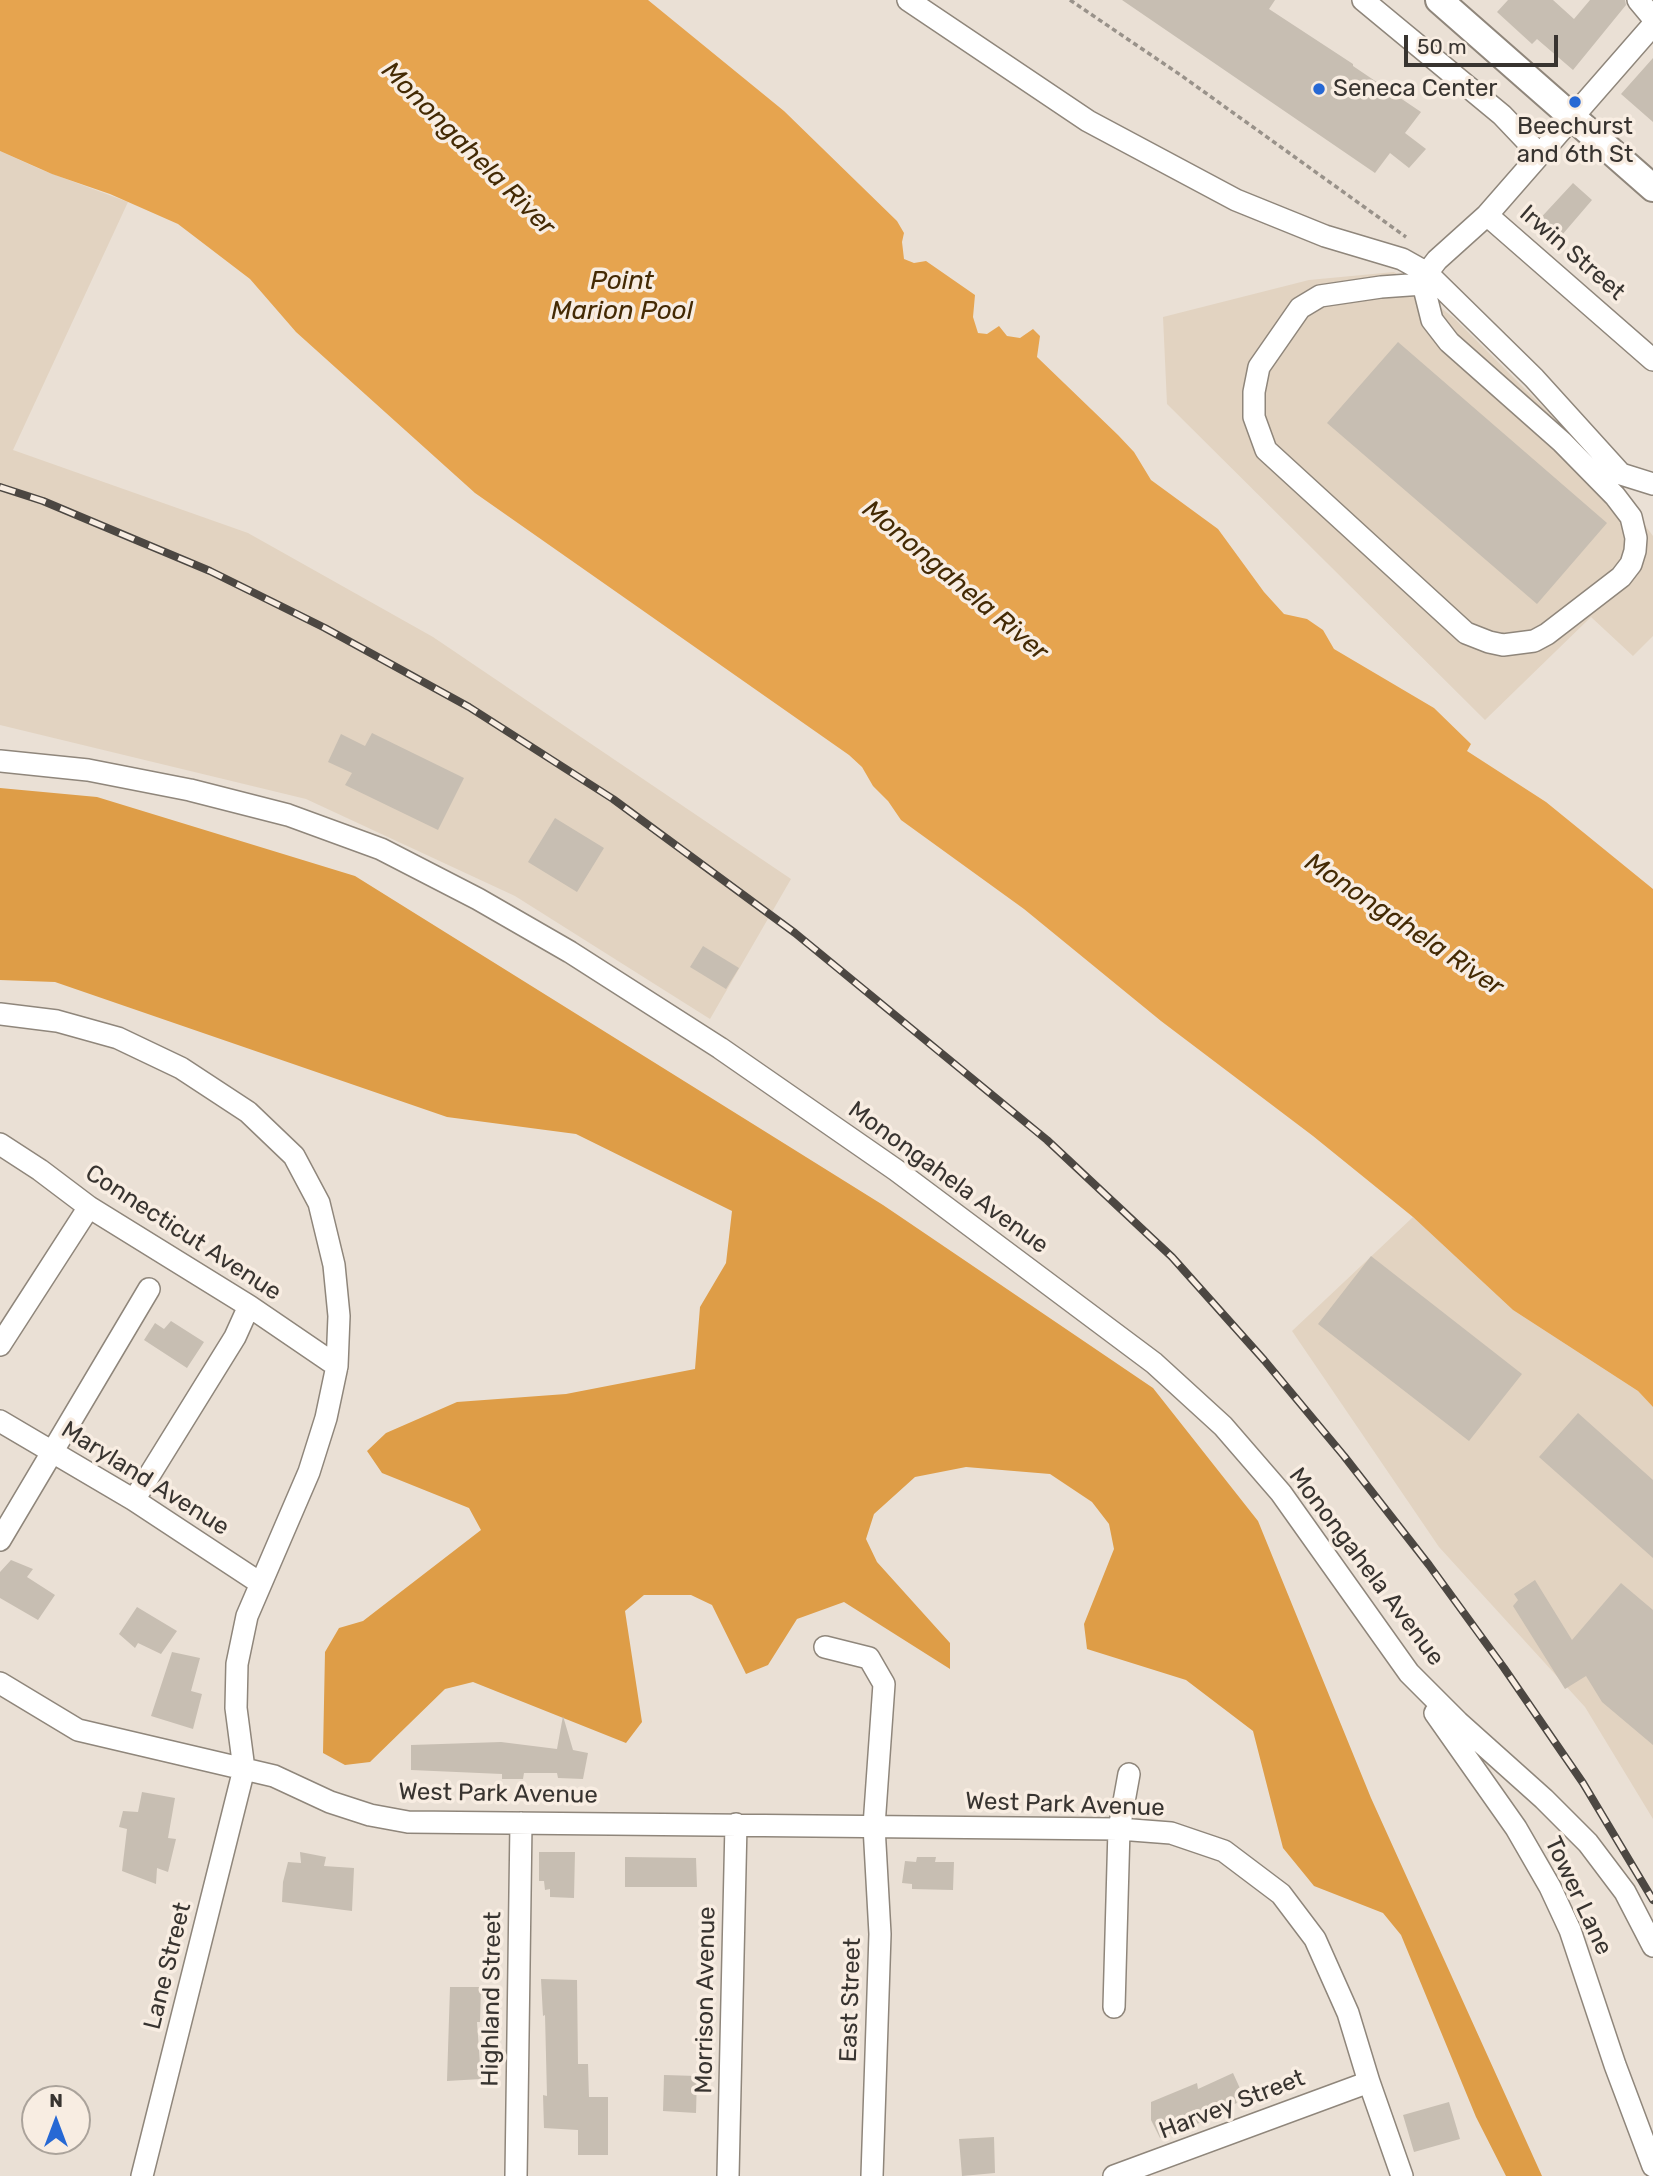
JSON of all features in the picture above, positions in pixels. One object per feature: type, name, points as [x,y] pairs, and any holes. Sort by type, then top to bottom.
[{"type":"main road","points":[[1445,2],[1653,188]]},
{"type":"street","points":[[908,0],[1088,121],[1236,200],[1325,236],[1402,259],[1429,272],[1534,378],[1621,474],[1653,484]]},
{"type":"street","points":[[1363,0],[1502,116],[1540,155]]},
{"type":"street","points":[[1638,0],[1653,18]]},
{"type":"street","points":[[1429,272],[1432,320],[1449,342],[1562,442],[1615,496],[1631,517],[1636,538],[1635,551],[1621,578],[1534,641],[1503,645],[1466,633],[1266,450],[1254,417],[1254,392],[1259,367],[1300,309],[1320,296],[1381,286],[1429,272],[1487,215],[1653,25]]},
{"type":"street","name":"Irwin Street","points":[[1487,215],[1653,360]]},
{"type":"street","name":"Monongahela Avenue","points":[[0,761],[88,770],[190,790],[288,815],[381,849],[478,899],[570,952],[720,1048],[896,1170],[1154,1363],[1223,1426],[1280,1493],[1409,1673],[1588,1843],[1625,1892],[1653,1946]]},
{"type":"street","points":[[0,1014],[57,1021],[118,1038],[181,1068],[248,1112],[294,1156],[319,1203],[334,1265],[339,1316],[337,1366],[326,1418],[309,1472],[247,1616],[236,1664],[236,1708],[244,1769]]},
{"type":"street","name":"Connecticut Avenue","points":[[4,1155],[40,1170],[89,1207],[250,1306],[337,1366]]},
{"type":"street","points":[[0,1345],[89,1207]]},
{"type":"street","points":[[0,1540],[149,1289]]},
{"type":"street","points":[[134,1500],[235,1337],[250,1306]]},
{"type":"street","name":"Maryland Avenue","points":[[0,1421],[134,1500],[260,1583]]},
{"type":"street","name":"East Street","points":[[825,1647],[869,1658],[884,1684],[874,1826],[880,1934],[872,2176]]},
{"type":"street","name":"Tower Lane","points":[[1409,1673],[1516,1828],[1550,1887],[1570,1930],[1615,2065],[1653,2165]]},
{"type":"street","name":"West Park Avenue","points":[[0,1683],[78,1730],[274,1776],[330,1802],[370,1815],[408,1822],[1119,1829],[1171,1833],[1224,1851],[1281,1894],[1315,1940],[1348,2013],[1402,2176]]},
{"type":"street","name":"Lane Street","points":[[142,2176],[244,1769]]},
{"type":"street","points":[[1114,2007],[1119,1829],[1129,1774]]},
{"type":"street","name":"Highland Street","points":[[516,2176],[521,1823]]},
{"type":"street","name":"Morrison Avenue","points":[[729,2176],[736,1824]]},
{"type":"street","name":"Harvey Street","points":[[1114,2176],[1369,2082]]},
{"type":"path","points":[[1070,0],[1193,84],[1429,272]]},
{"type":"shaded area","points":[[0,151],[42,170],[128,202],[13,450],[248,533],[433,637],[791,879],[710,1019],[515,896],[306,799],[0,725]]},
{"type":"shaded area","points":[[1394,272],[1454,318],[1598,462],[1653,536],[1653,636],[1633,656],[1591,617],[1485,720],[1167,404],[1163,317],[1309,280]]},
{"type":"shaded area","points":[[0,788],[97,797],[355,876],[883,1205],[1153,1388],[1258,1521],[1371,1798],[1542,2176],[1506,2176],[1476,2117],[1401,1935],[1383,1913],[1314,1886],[1283,1848],[1253,1731],[1186,1680],[1087,1649],[1084,1624],[1114,1549],[1109,1524],[1092,1502],[1050,1474],[966,1467],[915,1477],[874,1514],[866,1539],[877,1562],[950,1643],[950,1669],[844,1602],[797,1619],[768,1665],[746,1674],[712,1605],[691,1595],[644,1595],[625,1611],[642,1722],[626,1743],[473,1682],[445,1689],[370,1762],[345,1765],[323,1753],[325,1652],[339,1628],[363,1621],[481,1530],[469,1508],[382,1473],[367,1451],[386,1433],[457,1402],[566,1394],[695,1369],[700,1307],[726,1263],[732,1211],[576,1134],[447,1117],[55,982],[0,980]]},
{"type":"shaded area","points":[[1413,1217],[1513,1310],[1638,1391],[1653,1407],[1653,1819],[1585,1707],[1439,1547],[1292,1331]]},
{"type":"water","name":"Point Marion Pool","points":[[0,0],[648,0],[784,111],[897,221],[904,233],[904,259],[914,263],[926,261],[975,295],[973,317],[978,333],[987,334],[999,326],[1007,336],[1020,338],[1033,329],[1040,336],[1037,357],[1134,452],[1151,480],[1218,529],[1264,592],[1284,614],[1307,619],[1323,630],[1334,649],[1434,708],[1471,744],[1467,751],[1546,802],[1653,889],[1653,1407],[1638,1391],[1513,1310],[1413,1217],[1313,1136],[1161,1021],[1024,909],[901,820],[873,786],[862,767],[849,755],[475,493],[296,332],[250,279],[178,224],[0,151]]},
{"type":"building","name":"Seneca Center","points":[[1122,0],[1275,0],[1269,9],[1421,112],[1405,133],[1426,149],[1409,168],[1390,153],[1375,173]]},
{"type":"building","points":[[1508,0],[1553,0],[1574,19],[1590,0],[1625,0],[1626,5],[1573,70],[1537,39],[1532,44],[1497,12]]},
{"type":"building","points":[[1653,58],[1653,122],[1621,94]]},
{"type":"building","points":[[1573,183],[1592,200],[1556,242],[1535,224]]},
{"type":"building","points":[[1398,342],[1607,523],[1537,604],[1327,423]]},
{"type":"building","points":[[372,733],[464,778],[438,830],[345,785],[352,773],[328,762],[341,734],[365,746]]},
{"type":"building","points":[[555,818],[604,848],[577,892],[528,862]]},
{"type":"building","points":[[703,946],[739,968],[726,989],[690,967]]},
{"type":"building","points":[[1371,1256],[1522,1374],[1469,1441],[1318,1324]]},
{"type":"building","points":[[171,1321],[204,1342],[187,1368],[144,1340],[155,1323],[164,1329]]},
{"type":"building","points":[[1578,1413],[1653,1480],[1653,1558],[1539,1457]]},
{"type":"building","points":[[11,1560],[33,1569],[27,1577],[55,1595],[38,1620],[0,1598],[0,1572]]},
{"type":"building","points":[[1535,1580],[1572,1640],[1621,1583],[1653,1610],[1653,1745],[1602,1702],[1586,1676],[1565,1689],[1513,1606],[1518,1600],[1514,1594]]},
{"type":"building","points":[[137,1607],[177,1631],[161,1654],[138,1643],[135,1648],[119,1634]]},
{"type":"building","points":[[172,1652],[200,1658],[191,1691],[202,1694],[193,1729],[151,1716]]},
{"type":"building","points":[[563,1716],[573,1750],[588,1753],[583,1779],[558,1778],[557,1773],[524,1773],[523,1779],[502,1779],[502,1774],[411,1770],[411,1745],[501,1742],[557,1749]]},
{"type":"building","points":[[142,1792],[175,1798],[168,1838],[176,1839],[168,1872],[157,1868],[156,1884],[122,1871],[127,1829],[119,1827],[123,1811],[138,1812]]},
{"type":"building","points":[[300,1852],[326,1857],[324,1866],[354,1868],[352,1911],[282,1902],[288,1862],[301,1863]]},
{"type":"building","points":[[539,1852],[575,1852],[574,1898],[550,1897],[550,1889],[545,1890],[544,1881],[539,1881]]},
{"type":"building","points":[[625,1857],[696,1858],[697,1887],[625,1887]]},
{"type":"building","points":[[917,1857],[936,1857],[935,1862],[954,1862],[953,1890],[912,1889],[912,1884],[902,1883],[905,1861],[916,1862]]},
{"type":"building","points":[[541,1979],[577,1980],[578,2064],[588,2064],[589,2097],[608,2097],[608,2155],[578,2155],[578,2130],[544,2128],[543,2095],[547,2096],[545,2015],[543,2016]]},
{"type":"building","points":[[450,1987],[481,1987],[480,2022],[477,2022],[481,2079],[447,2081]]},
{"type":"building","points":[[1233,2073],[1243,2095],[1235,2098],[1237,2103],[1208,2114],[1210,2119],[1160,2138],[1151,2120],[1151,2102],[1197,2083],[1198,2089]]},
{"type":"building","points":[[664,2075],[697,2076],[696,2113],[663,2111]]},
{"type":"building","points":[[1449,2102],[1460,2139],[1414,2152],[1403,2115]]},
{"type":"building","points":[[994,2137],[995,2173],[962,2176],[959,2139]]},
{"type":"railway","points":[[0,487],[43,501],[210,571],[325,628],[469,707],[613,799],[795,933],[1047,1140],[1172,1257],[1264,1360],[1344,1456],[1429,1565],[1504,1668],[1583,1783],[1653,1900]]},
{"type":"place","name":"Seneca Center","points":[[1319,89]]},
{"type":"place","name":"Beechurst and 6th St","points":[[1575,102]]},
{"type":"water label","name":"Monongahela River","points":[[468,149]]},
{"type":"water label","name":"Monongahela River","points":[[955,581]]},
{"type":"water label","name":"Monongahela River","points":[[1404,925]]}]
